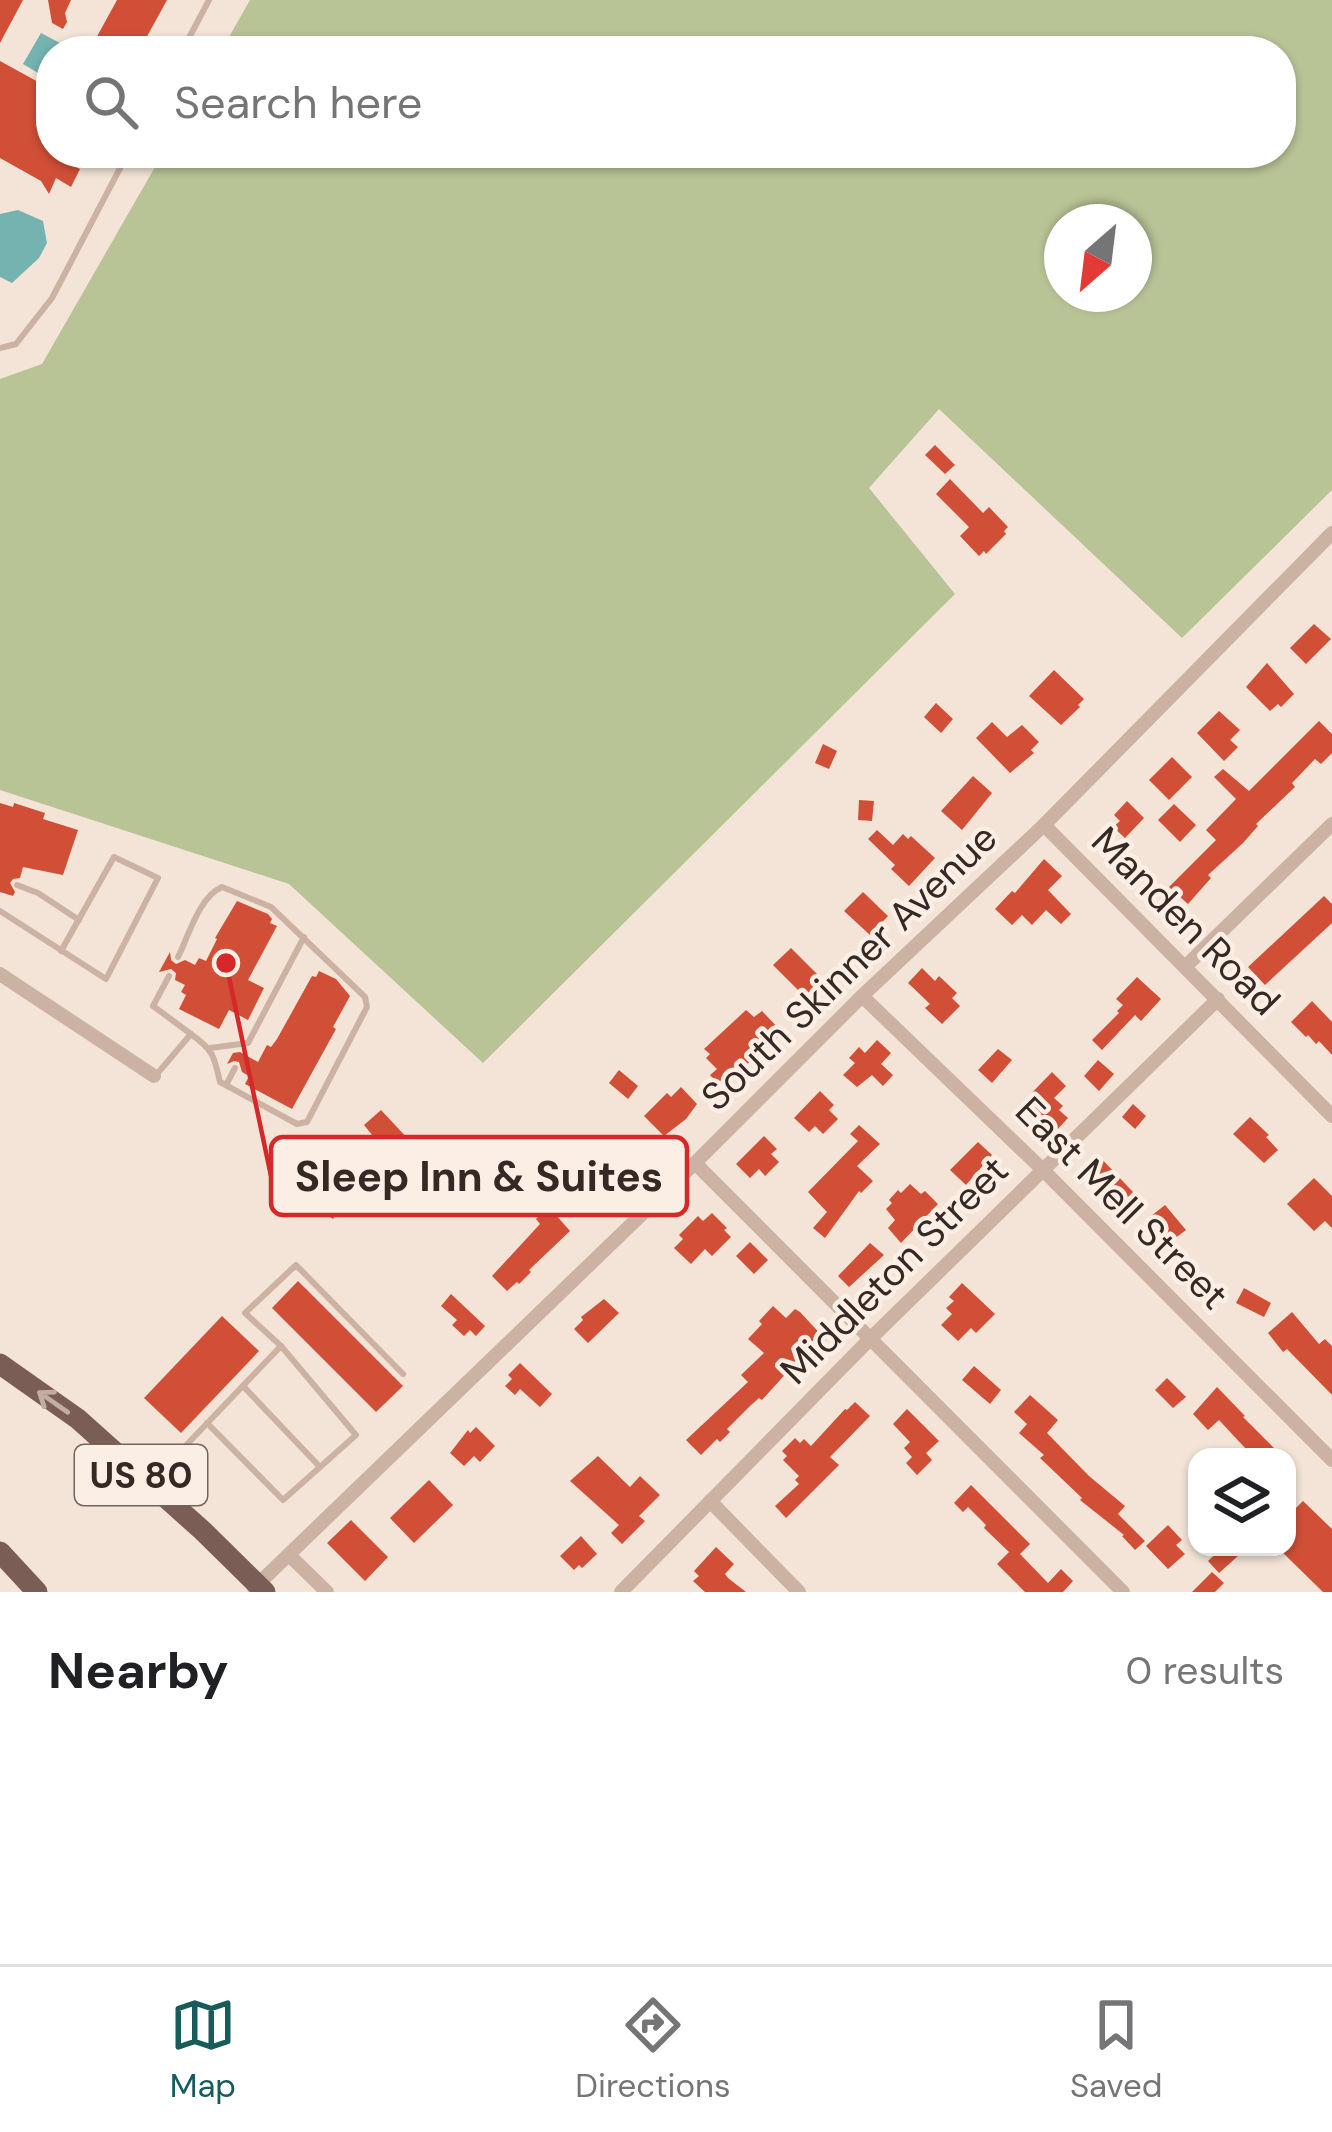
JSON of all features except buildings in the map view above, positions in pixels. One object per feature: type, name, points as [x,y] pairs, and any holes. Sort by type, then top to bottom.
[{"type":"main road","name":"US 80","points":[[2,1366],[78,1419],[258,1590]]},
{"type":"main road","points":[[0,1552],[37,1592]]},
{"type":"street","name":"South Skinner Avenue","points":[[258,1590],[414,1432],[1044,825],[1332,533]]},
{"type":"street","points":[[1186,966],[1332,824]]},
{"type":"street","name":"Manden Road","points":[[1044,825],[1332,1115]]},
{"type":"street","points":[[0,974],[154,1076]]},
{"type":"street","name":"East Mell Street","points":[[862,996],[1332,1460]]},
{"type":"street","name":"Middleton Street","points":[[621,1592],[869,1340],[1218,999]]},
{"type":"street","points":[[694,1163],[1123,1592]]},
{"type":"street","points":[[710,1502],[799,1592]]},
{"type":"street","points":[[290,1556],[327,1592]]},
{"type":"lane","points":[[190,36],[208,0]]},
{"type":"lane","points":[[0,348],[16,344],[52,298],[120,168]]},
{"type":"lane","points":[[0,911],[106,979],[158,878],[114,857],[62,950]]},
{"type":"lane","points":[[17,885],[38,892],[79,920]]},
{"type":"lane","points":[[169,976],[153,1006],[210,1048],[220,1082],[297,1124],[308,1121],[367,1002],[271,907],[222,887],[207,898],[178,957]]},
{"type":"lane","points":[[243,1053],[304,938]]},
{"type":"lane","points":[[154,1076],[190,1034]]},
{"type":"lane","points":[[210,1048],[248,1043]]},
{"type":"lane","points":[[226,1085],[235,1068]]},
{"type":"lane","points":[[207,1423],[283,1500],[356,1435],[281,1346],[245,1313],[296,1265],[403,1374]]},
{"type":"lane","points":[[150,1483],[281,1346]]},
{"type":"lane","points":[[243,1386],[320,1467]]},
{"type":"green space","points":[[250,0],[1332,0],[1332,490],[1182,638],[939,409],[869,488],[955,594],[483,1063],[289,884],[0,790],[0,379],[42,364],[154,168],[1296,168],[1296,36],[230,36]]},
{"type":"water","points":[[36,42],[36,72],[23,64]]},
{"type":"water","points":[[18,210],[43,221],[47,243],[39,258],[12,283],[0,277],[0,214]]},
{"type":"place","name":"Sleep Inn & Suites","points":[[226,963]]}]
